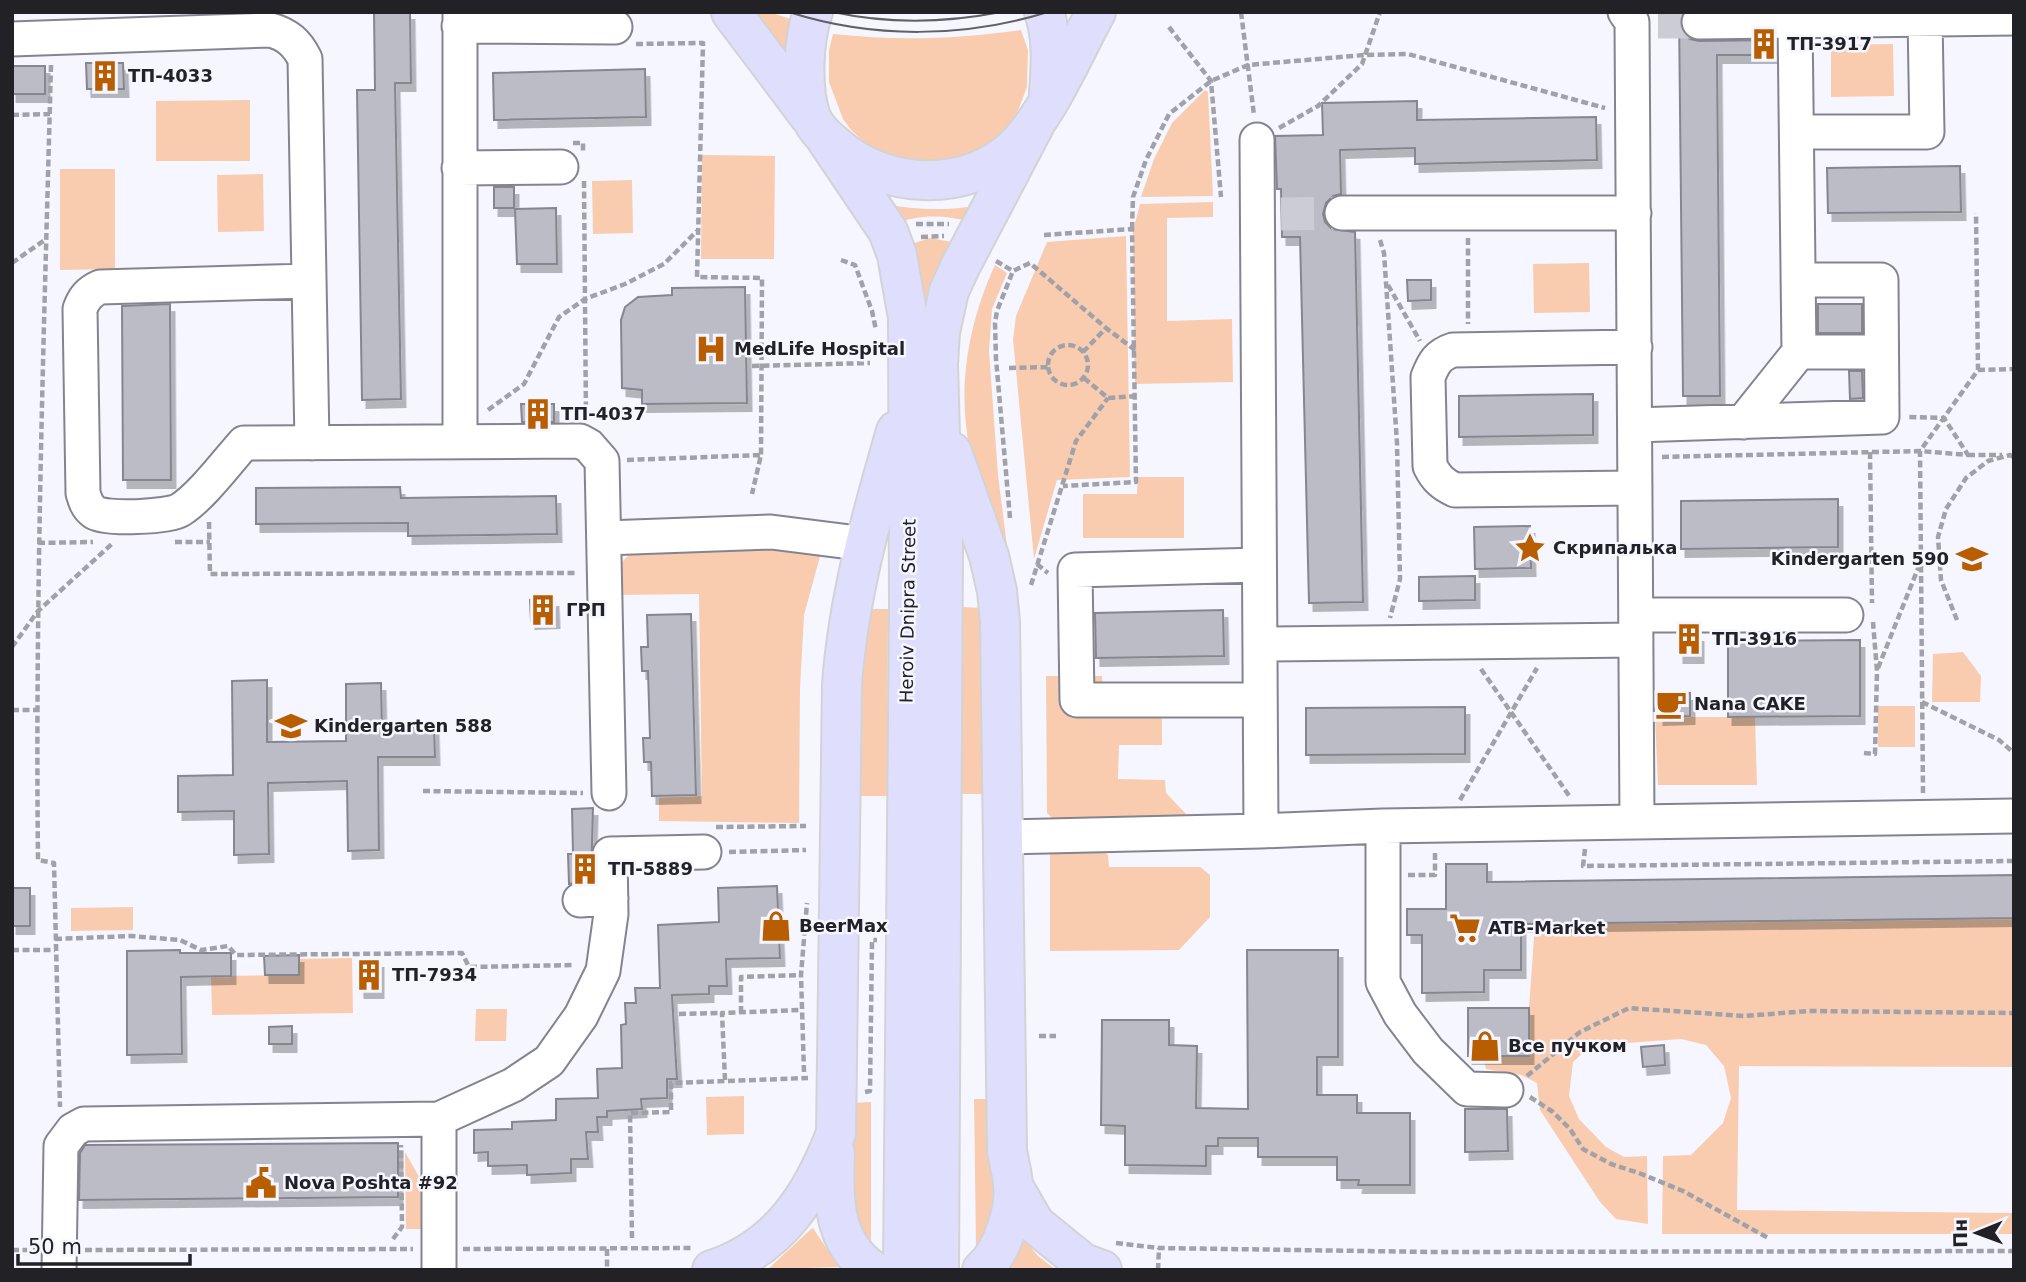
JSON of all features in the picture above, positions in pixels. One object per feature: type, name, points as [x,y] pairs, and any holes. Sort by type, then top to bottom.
[{"type":"main road","name":"Heroiv Dnipra Street","points":[[732,12],[819,128],[888,231],[898,255],[908,318],[910,382],[921,1105]]},
{"type":"main road","points":[[813,12],[808,28],[805,58],[819,128],[854,160],[880,172],[915,181],[968,175],[988,167],[1008,153],[1041,113],[1096,12]]},
{"type":"main road","points":[[1041,113],[1051,64],[1044,12]]},
{"type":"main road","name":"Heroiv Dnipra Street","points":[[921,1105],[943,594],[940,332],[949,291],[976,234],[1041,113]]},
{"type":"main road","points":[[872,1270],[847,1245],[836,1221],[833,1191],[842,685],[845,645],[866,544],[910,382]]},
{"type":"main road","name":"Heroiv Dnipra Street","points":[[940,410],[989,556],[1000,622],[1007,1151],[1013,1186]]},
{"type":"main road","points":[[903,1270],[921,1105]]},
{"type":"main road","points":[[921,1105],[939,1270]]},
{"type":"main road","points":[[706,1259],[747,1254],[771,1236],[809,1193],[824,1166],[836,1133]]},
{"type":"main road","points":[[1013,1186],[1035,1224],[1083,1263],[1107,1256]]},
{"type":"main road","points":[[982,1270],[991,1262],[1003,1239],[1010,1214],[1013,1186]]},
{"type":"lane","points":[[1699,22],[2014,18]]},
{"type":"lane","points":[[460,442],[459,19],[615,27]]},
{"type":"lane","points":[[1637,822],[1633,116],[1638,19]]},
{"type":"lane","points":[[1797,132],[1927,132],[1925,19]]},
{"type":"lane","points":[[1743,422],[1798,352],[1796,20]]},
{"type":"lane","points":[[12,39],[271,30],[292,40],[305,59],[312,443]]},
{"type":"lane","points":[[1257,140],[1269,214],[1259,565],[1261,831]]},
{"type":"lane","points":[[460,168],[575,158]]},
{"type":"lane","points":[[1357,213],[1634,213]]},
{"type":"lane","points":[[1635,425],[1882,417],[1881,280],[1798,280]]},
{"type":"lane","points":[[309,281],[100,287],[91,291],[83,300],[80,309],[83,493],[86,503],[95,513],[106,516],[168,515],[178,512],[244,443],[580,441],[589,446],[602,461],[609,793]]},
{"type":"lane","points":[[1635,347],[1453,350],[1441,354],[1428,377],[1430,466],[1445,486],[1455,490],[1635,473]]},
{"type":"lane","points":[[1798,352],[1881,352]]},
{"type":"lane","points":[[605,538],[771,532],[866,544]]},
{"type":"lane","points":[[1259,565],[1075,570],[1075,595],[1077,700],[1260,701]]},
{"type":"lane","points":[[1260,643],[1552,641],[1636,628],[1846,615]]},
{"type":"lane","points":[[1003,837],[1382,826],[2014,816]]},
{"type":"lane","points":[[1382,826],[1383,982],[1400,1014],[1428,1051],[1467,1089],[1506,1090]]},
{"type":"lane","points":[[59,1260],[61,1146],[73,1130],[84,1124],[439,1119],[513,1085],[549,1060],[581,1016],[603,971],[611,914],[596,899],[610,853],[704,852]]},
{"type":"lane","points":[[439,1119],[439,1259]]},
{"type":"path","points":[[1241,12],[1257,140],[1318,106],[1362,64],[1380,12]]},
{"type":"path","points":[[1169,27],[1211,81],[1221,197]]},
{"type":"path","points":[[52,38],[37,612],[38,860],[54,863],[61,1146]]},
{"type":"path","points":[[703,43],[697,277],[762,278],[761,456],[752,494]]},
{"type":"path","points":[[1063,486],[1136,482],[1133,197],[1146,160],[1169,114],[1211,81],[1248,65],[1408,54],[1633,116]]},
{"type":"path","points":[[12,115],[50,114]]},
{"type":"path","points":[[575,158],[585,299],[586,429]]},
{"type":"path","points":[[1357,213],[1384,253],[1397,443],[1400,579],[1384,643]]},
{"type":"path","points":[[1467,213],[1469,349]]},
{"type":"path","points":[[1923,818],[1920,451],[1978,370],[1976,213]]},
{"type":"path","points":[[914,225],[932,223],[957,226]]},
{"type":"path","points":[[1044,235],[1132,229]]},
{"type":"path","points":[[460,442],[488,409],[524,384],[559,317],[585,299],[625,285],[664,264],[698,231]]},
{"type":"path","points":[[12,263],[46,239]]},
{"type":"path","points":[[841,260],[855,265],[872,311],[877,334]]},
{"type":"path","points":[[1010,522],[995,323],[1013,271],[1030,263],[1136,351]]},
{"type":"path","points":[[1386,281],[1433,364]]},
{"type":"path","points":[[1083,352],[1106,328]]},
{"type":"path","points":[[1073,346],[1083,352],[1088,365],[1084,378],[1079,383],[1066,385],[1054,379],[1048,367],[1051,355],[1061,347],[1073,346]]},
{"type":"path","points":[[752,366],[870,363]]},
{"type":"path","points":[[1009,368],[1048,367]]},
{"type":"path","points":[[1978,370],[2014,369]]},
{"type":"path","points":[[1084,378],[1108,398],[1136,396]]},
{"type":"path","points":[[1031,585],[1076,441],[1108,398]]},
{"type":"path","points":[[1882,417],[1944,418]]},
{"type":"path","points":[[1944,418],[1968,455]]},
{"type":"path","points":[[1635,473],[1920,451],[2012,456]]},
{"type":"path","points":[[602,461],[761,456]]},
{"type":"path","points":[[1957,620],[1941,580],[1938,537],[1946,509],[1966,478],[1988,461],[2012,456]]},
{"type":"path","points":[[209,519],[210,574],[580,573]]},
{"type":"path","points":[[12,648],[37,612],[114,542]]},
{"type":"path","points":[[1877,671],[1921,562]]},
{"type":"path","points":[[1383,876],[1435,875],[1435,843],[1552,641]]},
{"type":"path","points":[[1463,642],[1588,823]]},
{"type":"path","points":[[1922,702],[1999,740],[2014,753]]},
{"type":"path","points":[[12,710],[37,710]]},
{"type":"path","points":[[423,791],[609,793]]},
{"type":"path","points":[[704,852],[806,850]]},
{"type":"path","points":[[1583,866],[2014,861]]},
{"type":"path","points":[[805,1080],[801,975],[806,905],[811,894]]},
{"type":"path","points":[[55,939],[131,936],[180,940],[201,950],[228,946],[236,955],[462,953],[469,967],[576,965]]},
{"type":"path","points":[[12,950],[55,950]]},
{"type":"path","points":[[741,1013],[741,977],[808,975]]},
{"type":"path","points":[[1506,1090],[1580,1032],[1629,1008],[1744,1016],[1808,1011],[2014,1013]]},
{"type":"path","points":[[679,1014],[808,1010]]},
{"type":"path","points":[[722,1013],[725,1080]]},
{"type":"path","points":[[1040,1037],[1056,1036]]},
{"type":"path","points":[[632,1238],[630,1113],[671,1112],[671,1083],[805,1080],[816,1077]]},
{"type":"path","points":[[1506,1090],[1523,1092],[1553,1112],[1570,1129],[1583,1149],[1611,1164],[1639,1172],[1683,1191],[1770,1239]]},
{"type":"path","points":[[393,1239],[402,1227],[401,1138],[407,1149]]},
{"type":"path","points":[[1107,1256],[1159,1248],[1433,1252],[2014,1251]]},
{"type":"path","points":[[1158,1270],[1159,1248]]},
{"type":"path","points":[[607,1249],[607,1270]]},
{"type":"path","points":[[12,1250],[59,1260],[439,1259],[607,1249],[706,1259]]},
{"type":"shaded area","points":[[754,12],[769,12],[791,19],[788,62]]},
{"type":"shaded area","points":[[1021,30],[1028,50],[1027,87],[1017,113],[1000,136],[964,159],[909,164],[871,148],[843,119],[829,82],[829,50],[833,34],[927,38]]},
{"type":"shaded area","points":[[1893,44],[1894,96],[1831,97],[1831,45]]},
{"type":"shaded area","points":[[1205,90],[1208,92],[1213,196],[1141,197],[1154,159],[1172,123]]},
{"type":"shaded area","points":[[250,100],[250,161],[156,161],[156,101]]},
{"type":"shaded area","points":[[702,155],[775,156],[774,259],[701,259]]},
{"type":"shaded area","points":[[60,169],[115,169],[115,269],[60,270]]},
{"type":"shaded area","points":[[263,174],[264,231],[218,232],[217,175]]},
{"type":"shaded area","points":[[632,180],[633,233],[593,234],[592,181]]},
{"type":"shaded area","points":[[1213,202],[1213,217],[1167,218],[1167,321],[1232,319],[1233,382],[1135,384],[1133,231],[1140,204]]},
{"type":"shaded area","points":[[882,204],[930,209],[977,205],[969,221],[931,216],[894,224]]},
{"type":"shaded area","points":[[1126,236],[1130,477],[1057,480],[1034,559],[1013,339],[1016,316],[1047,242]]},
{"type":"shaded area","points":[[930,238],[958,243],[928,305],[925,305],[902,247]]},
{"type":"shaded area","points":[[1589,263],[1590,312],[1534,313],[1533,264]]},
{"type":"shaded area","points":[[995,265],[1007,273],[992,309],[989,351],[998,475],[1009,562],[971,455],[965,406],[967,358],[972,334]]},
{"type":"shaded area","points":[[1138,477],[1184,477],[1184,538],[1083,538],[1083,494],[1137,494]]},
{"type":"shaded area","points":[[822,549],[804,615],[800,689],[799,823],[659,821],[659,798],[702,796],[699,594],[617,595],[619,575],[625,559],[636,551]]},
{"type":"shaded area","points":[[961,607],[986,608],[993,794],[960,794]]},
{"type":"shaded area","points":[[862,609],[888,609],[887,796],[854,796]]},
{"type":"shaded area","points":[[1963,652],[1981,676],[1980,702],[1932,702],[1933,654]]},
{"type":"shaded area","points":[[1046,676],[1102,676],[1104,708],[1162,707],[1162,745],[1119,745],[1118,779],[1165,780],[1166,793],[1189,817],[1052,818],[1047,813]]},
{"type":"shaded area","points":[[1878,706],[1915,706],[1915,747],[1878,747]]},
{"type":"shaded area","points":[[1655,717],[1755,717],[1757,785],[1658,785]]},
{"type":"shaded area","points":[[1100,849],[1108,855],[1109,867],[1200,867],[1210,875],[1210,917],[1179,950],[1050,951],[1050,850]]},
{"type":"shaded area","points":[[133,907],[133,930],[71,931],[71,908]]},
{"type":"shaded area","points":[[2014,918],[2014,1067],[1739,1066],[1737,1210],[2014,1213],[2014,1234],[1662,1234],[1663,1156],[1691,1155],[1723,1123],[1731,1098],[1724,1066],[1706,1045],[1681,1039],[1601,1045],[1585,1051],[1573,1062],[1569,1096],[1579,1119],[1606,1147],[1624,1157],[1647,1156],[1648,1224],[1616,1219],[1600,1202],[1540,1110],[1537,1083],[1521,1075],[1486,1069],[1483,1056],[1529,1056],[1529,1008],[1535,924]]},
{"type":"shaded area","points":[[352,958],[353,1013],[212,1015],[211,976],[299,975],[299,959]]},
{"type":"shaded area","points":[[476,1009],[507,1009],[506,1041],[475,1041]]},
{"type":"shaded area","points":[[744,1096],[744,1134],[707,1135],[706,1097]]},
{"type":"shaded area","points":[[974,1099],[991,1099],[998,1176],[993,1213],[987,1230],[976,1246]]},
{"type":"shaded area","points":[[871,1102],[871,1254],[842,1211],[853,1103]]},
{"type":"shaded area","points":[[405,1152],[422,1182],[423,1229],[406,1229]]},
{"type":"shaded area","points":[[813,1228],[839,1267],[768,1269],[810,1230]]},
{"type":"shaded area","points":[[1024,1239],[1038,1256],[1056,1270],[1004,1270]]},
{"type":"building","points":[[374,12],[410,12],[411,83],[395,83],[401,399],[362,400],[357,90],[375,90]]},
{"type":"building","points":[[1679,12],[1683,12],[1680,22],[1682,31],[1690,39],[1776,40],[1776,55],[1717,55],[1720,396],[1683,396]]},
{"type":"building","name":"ТП-4033","points":[[86,63],[123,63],[124,89],[87,89]]},
{"type":"building","points":[[12,66],[45,66],[45,94],[12,94]]},
{"type":"building","points":[[645,69],[646,117],[494,120],[493,73]]},
{"type":"building","points":[[1417,101],[1417,120],[1596,117],[1597,160],[1415,164],[1415,148],[1340,150],[1341,194],[1333,196],[1326,203],[1323,214],[1325,222],[1332,229],[1355,232],[1363,602],[1309,603],[1300,237],[1282,237],[1281,189],[1277,189],[1275,136],[1323,135],[1322,103]]},
{"type":"building","points":[[1960,166],[1961,212],[1828,213],[1827,168]]},
{"type":"building","points":[[494,187],[514,187],[514,208],[494,208]]},
{"type":"building","points":[[556,208],[557,264],[517,264],[515,209]]},
{"type":"building","points":[[1407,280],[1431,280],[1431,300],[1408,301]]},
{"type":"building","points":[[745,287],[747,403],[642,404],[642,390],[622,388],[621,320],[625,307],[638,297],[672,295],[672,288]]},
{"type":"building","points":[[170,304],[171,480],[123,480],[122,306]]},
{"type":"building","points":[[1818,304],[1862,304],[1862,333],[1818,333]]},
{"type":"building","points":[[1849,371],[1862,371],[1863,398],[1850,399]]},
{"type":"building","points":[[1593,394],[1593,435],[1459,437],[1459,396]]},
{"type":"building","name":"ТП-4037","points":[[521,404],[554,404],[554,422],[522,422]]},
{"type":"building","points":[[400,487],[401,498],[556,496],[557,534],[408,536],[408,523],[256,524],[256,488]]},
{"type":"building","points":[[1838,499],[1838,547],[1681,549],[1681,501]]},
{"type":"building","points":[[1530,526],[1531,568],[1475,569],[1474,527]]},
{"type":"building","points":[[1475,576],[1475,600],[1419,601],[1419,577]]},
{"type":"building","name":"ГРП","points":[[554,599],[555,620],[531,621],[530,600]]},
{"type":"building","points":[[1223,610],[1224,656],[1096,658],[1095,613]]},
{"type":"building","points":[[691,614],[696,795],[652,796],[651,762],[644,762],[643,738],[650,738],[648,671],[642,671],[641,647],[648,647],[647,615]]},
{"type":"building","name":"ТП-3916","points":[[1679,634],[1699,634],[1699,655],[1679,655]]},
{"type":"building","points":[[1860,640],[1860,716],[1728,717],[1728,641]]},
{"type":"building","points":[[267,680],[267,742],[346,741],[346,684],[381,683],[382,728],[434,727],[435,757],[378,757],[379,850],[348,851],[347,781],[268,783],[269,854],[234,855],[234,811],[178,812],[178,776],[233,775],[232,681]]},
{"type":"building","points":[[1659,693],[1690,693],[1690,716],[1659,717]]},
{"type":"building","points":[[1465,707],[1465,754],[1306,755],[1306,708]]},
{"type":"building","points":[[593,808],[591,880],[569,884],[568,854],[573,854],[572,809]]},
{"type":"building","points":[[1446,864],[1487,864],[1487,882],[2014,875],[2014,918],[1521,924],[1521,970],[1484,970],[1484,992],[1422,993],[1422,935],[1407,935],[1407,909],[1446,909]]},
{"type":"building","points":[[777,886],[780,958],[726,959],[727,986],[709,986],[709,994],[672,995],[677,1079],[667,1079],[667,1098],[641,1099],[642,1109],[607,1111],[607,1117],[597,1117],[598,1132],[586,1132],[588,1159],[571,1159],[571,1173],[527,1175],[527,1165],[488,1166],[488,1152],[474,1153],[474,1130],[512,1129],[512,1122],[556,1120],[556,1099],[598,1098],[597,1069],[622,1068],[621,1025],[626,1024],[625,1003],[636,1003],[635,988],[660,988],[658,925],[719,922],[718,888]]},
{"type":"building","points":[[12,888],[30,888],[30,926],[12,926]]},
{"type":"building","points":[[180,950],[180,953],[231,953],[231,976],[181,977],[182,1054],[127,1055],[127,951]]},
{"type":"building","points":[[1247,950],[1338,950],[1338,1057],[1317,1057],[1317,1095],[1357,1095],[1357,1113],[1410,1113],[1410,1185],[1358,1185],[1359,1180],[1337,1180],[1337,1157],[1258,1157],[1258,1138],[1218,1138],[1218,1146],[1206,1146],[1206,1166],[1125,1165],[1125,1126],[1101,1125],[1102,1020],[1169,1020],[1169,1045],[1197,1046],[1196,1108],[1248,1109]]},
{"type":"building","points":[[299,955],[299,975],[265,975],[264,956]]},
{"type":"building","name":"ТП-7934","points":[[359,960],[379,960],[379,990],[360,990]]},
{"type":"building","points":[[1468,1008],[1529,1008],[1529,1056],[1468,1056]]},
{"type":"building","points":[[292,1026],[292,1044],[269,1044],[269,1027]]},
{"type":"building","points":[[1664,1045],[1665,1065],[1643,1067],[1641,1047]]},
{"type":"building","points":[[1465,1109],[1507,1109],[1508,1151],[1465,1152]]},
{"type":"building","points":[[398,1143],[398,1197],[79,1200],[80,1153],[85,1145]]},
{"type":"tunnel","points":[[1658,22],[1699,22]]},
{"type":"tunnel","points":[[1281,214],[1342,213]]},
{"type":"tram line","points":[[789,12],[853,27],[918,32],[984,27],[1048,12]]},
{"type":"tram line","points":[[833,12],[875,19],[917,21],[1001,12]]},
{"type":"place","name":"ТП-3917","points":[[1764,44]]},
{"type":"place","name":"ТП-4033","points":[[105,76]]},
{"type":"place","name":"MedLife Hospital","points":[[711,349]]},
{"type":"place","name":"ТП-4037","points":[[538,414]]},
{"type":"place","name":"Скрипалька","points":[[1530,548]]},
{"type":"place","name":"Kindergarten 590","points":[[1972,559]]},
{"type":"place","name":"ГРП","points":[[543,610]]},
{"type":"place","name":"ТП-3916","points":[[1689,639]]},
{"type":"place","name":"Nana CAKE","points":[[1671,704]]},
{"type":"place","name":"Kindergarten 588","points":[[291,726]]},
{"type":"place","name":"ТП-5889","points":[[585,869]]},
{"type":"place","name":"BeerMax","points":[[776,926]]},
{"type":"place","name":"ATB-Market","points":[[1465,928]]},
{"type":"place","name":"ТП-7934","points":[[369,975]]},
{"type":"place","name":"Все пучком","points":[[1485,1046]]},
{"type":"place","name":"Nova Poshta #92","points":[[261,1183]]}]
